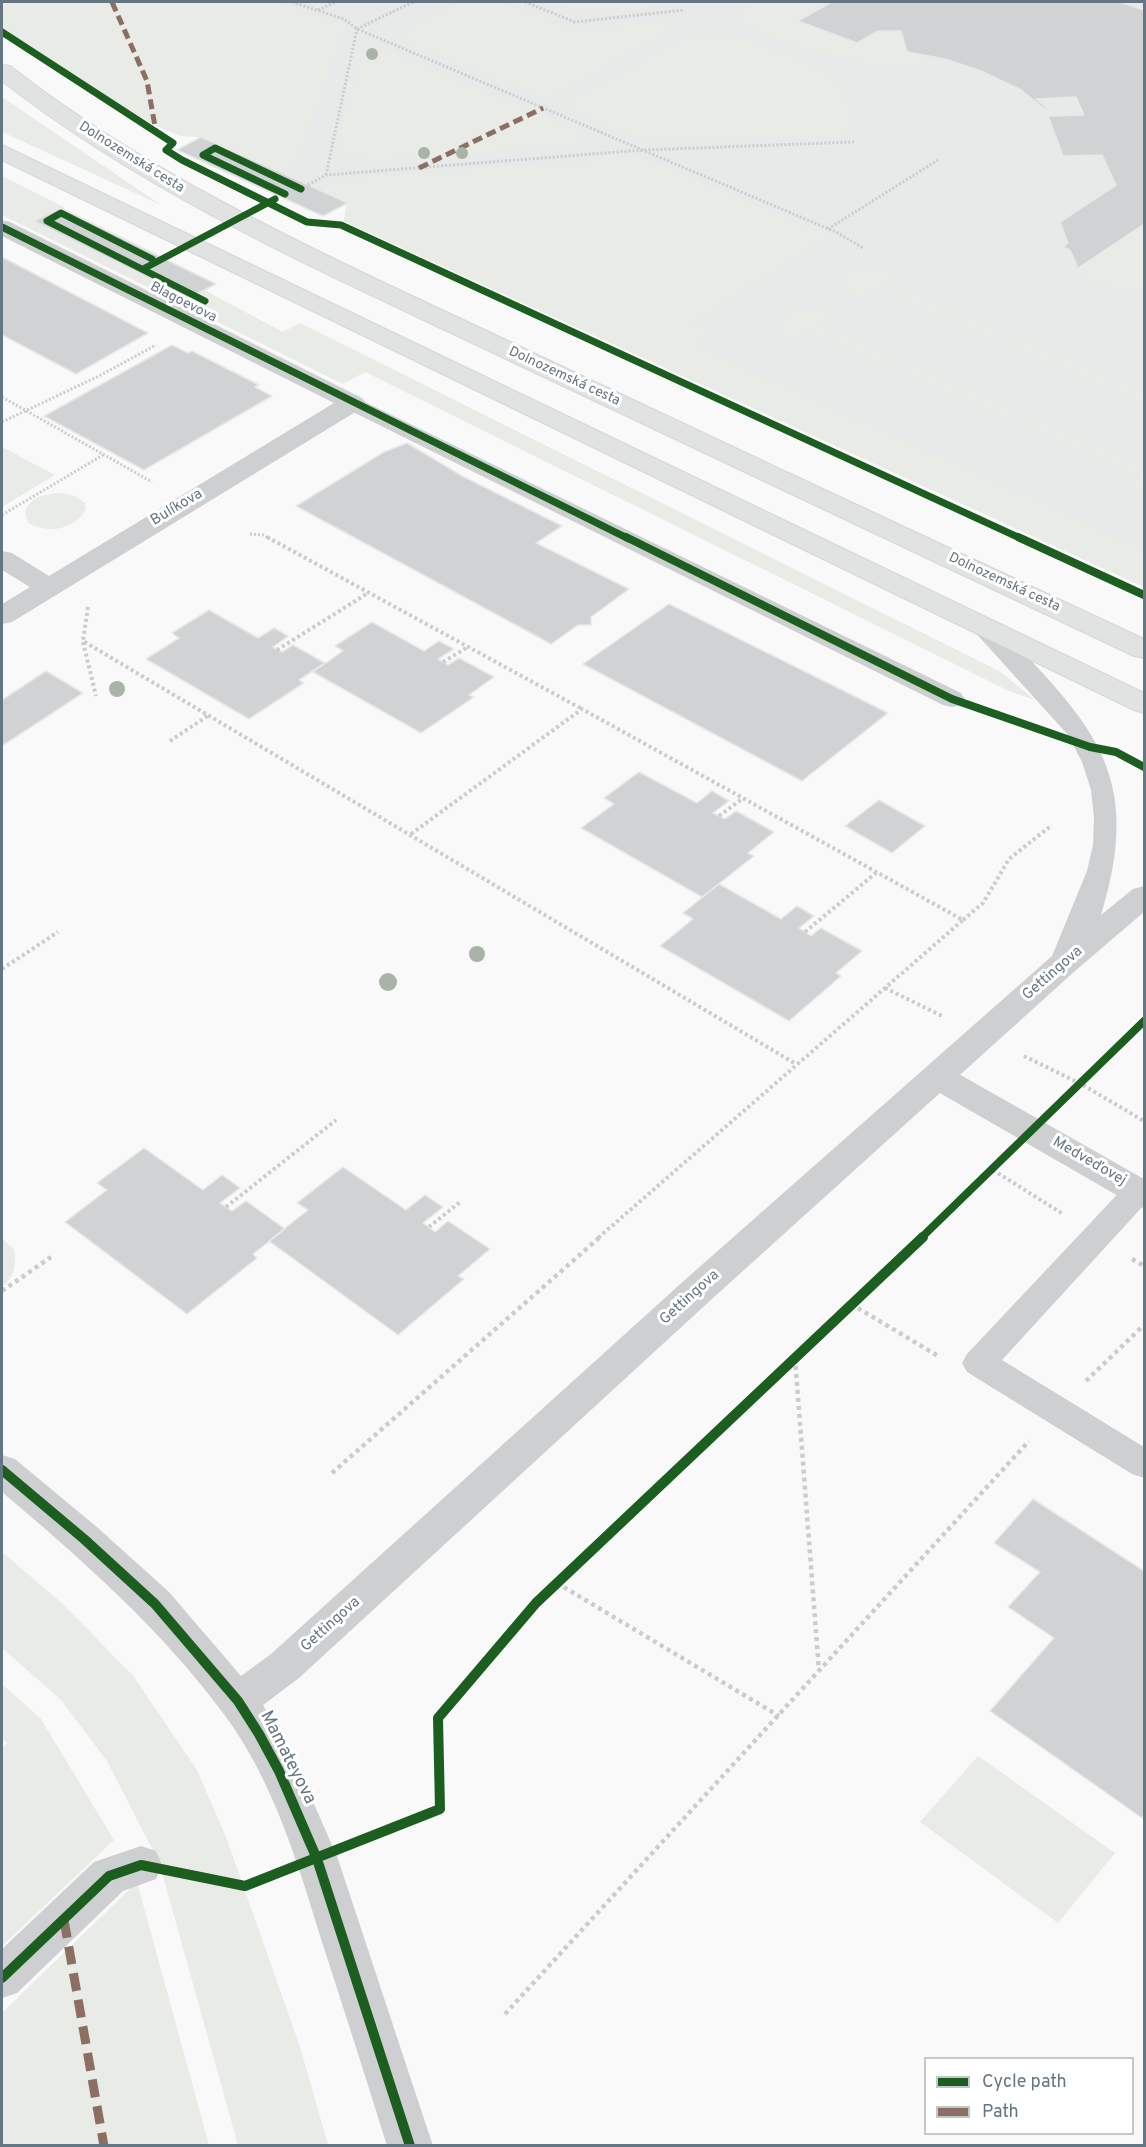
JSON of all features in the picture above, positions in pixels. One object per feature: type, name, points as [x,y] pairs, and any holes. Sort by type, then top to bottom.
[{"type":"main road","name":"Dolnozemská cesta","points":[[2,72],[42,102],[136,163],[199,200],[387,293],[1144,650]]},
{"type":"main road","points":[[2,152],[1144,704]]},
{"type":"street","name":"Blagoevova","points":[[2,227],[353,403]]},
{"type":"street","name":"Bulíkova","points":[[2,616],[353,403]]},
{"type":"street","points":[[2,559],[48,587]]},
{"type":"street","points":[[987,630],[1080,731],[1090,747],[1107,792],[1110,826],[1106,862],[1095,894],[1065,963]]},
{"type":"street","points":[[1106,632],[1144,639]]},
{"type":"street","name":"Gettingova","points":[[237,1701],[285,1666],[700,1288],[1065,963],[1130,915],[1144,896]]},
{"type":"street","name":"Medveďovej","points":[[938,1077],[1142,1193]]},
{"type":"street","name":"Mamateyova","points":[[2,1470],[130,1580],[154,1604],[237,1701],[259,1734],[279,1771],[317,1859],[410,2145]]},
{"type":"street","points":[[2,1978],[109,1876],[141,1865]]},
{"type":"lane","points":[[353,403],[952,699]]},
{"type":"lane","points":[[1142,1193],[979,1363],[1144,1464]]},
{"type":"path","points":[[292,2],[344,19],[357,29],[828,229],[864,248]]},
{"type":"path","points":[[318,10],[336,2]]},
{"type":"path","points":[[357,29],[413,2]]},
{"type":"path","points":[[525,2],[575,22],[684,10]]},
{"type":"path","points":[[326,175],[357,29]]},
{"type":"path","points":[[308,185],[326,175],[644,150],[854,142]]},
{"type":"path","points":[[828,229],[938,160]]},
{"type":"path","points":[[2,422],[79,386],[157,344]]},
{"type":"path","points":[[2,398],[148,479]]},
{"type":"path","points":[[2,515],[104,455]]},
{"type":"path","points":[[250,534],[263,535],[963,920]]},
{"type":"path","points":[[95,559],[83,641],[96,696]]},
{"type":"path","points":[[277,650],[369,593]]},
{"type":"path","points":[[83,641],[796,1064]]},
{"type":"path","points":[[443,662],[468,647]]},
{"type":"path","points":[[411,834],[582,709]]},
{"type":"path","points":[[170,741],[209,715]]},
{"type":"path","points":[[719,816],[743,798]]},
{"type":"path","points":[[332,1473],[796,1064],[983,903],[1009,859],[1052,825]]},
{"type":"path","points":[[805,932],[877,872]]},
{"type":"path","points":[[2,969],[58,932]]},
{"type":"path","points":[[226,1207],[336,1120]]},
{"type":"path","points":[[429,1227],[460,1202]]},
{"type":"path","points":[[2,1291],[51,1257]]},
{"type":"path","points":[[505,2014],[1086,1380],[1144,1325]]},
{"type":"path","points":[[795,1358],[819,1672]]},
{"type":"path","points":[[557,1583],[779,1716]]},
{"type":"path","points":[[141,1865],[246,1886]]},
{"type":"shaded area","points":[[2,2],[1144,2],[1144,587],[344,221],[347,203],[201,137],[181,136],[121,111],[2,32]]},
{"type":"shaded area","points":[[2,2],[273,2],[345,25],[298,162],[282,173],[201,137],[181,136],[121,111],[2,32]]},
{"type":"shaded area","points":[[463,2],[500,2],[575,29],[671,21],[665,34],[546,98],[403,41],[402,31]]},
{"type":"shaded area","points":[[552,2],[652,3],[646,9],[587,15]]},
{"type":"shaded area","points":[[754,2],[830,3],[799,21],[857,43],[878,31],[901,31],[907,51],[926,55],[914,65],[899,67],[857,62],[808,49],[750,28],[741,17],[749,4]]},
{"type":"shaded area","points":[[709,34],[737,36],[817,67],[835,77],[842,88],[854,126],[852,133],[646,142],[561,106],[682,40]]},
{"type":"shaded area","points":[[379,47],[582,132],[579,145],[375,160],[346,155],[336,144],[365,51]]},
{"type":"shaded area","points":[[2,97],[161,205],[2,132]]},
{"type":"shaded area","points":[[640,157],[829,236],[690,324],[710,334],[694,345],[1144,550],[1144,587],[344,221],[347,203],[320,190],[341,179]]},
{"type":"shaded area","points":[[2,176],[64,207],[35,221],[189,298],[204,290],[283,332],[300,323],[1001,672],[1035,700],[1009,691],[365,372],[343,384],[2,215]]},
{"type":"shaded area","points":[[1144,224],[1144,290],[1112,288],[1077,275],[1078,268]]},
{"type":"shaded area","points":[[866,267],[896,271],[882,282],[1144,393],[1144,402],[874,287],[856,298],[844,288],[844,278]]},
{"type":"shaded area","points":[[798,310],[833,313],[816,324],[1144,468],[1144,494],[1126,489],[1142,476],[808,330],[792,341],[781,333],[778,325],[785,316]]},
{"type":"shaded area","points":[[2,447],[55,475],[2,507]]},
{"type":"shaded area","points":[[61,493],[75,496],[85,503],[86,509],[75,522],[52,529],[28,523],[25,512],[31,502],[44,495]]},
{"type":"shaded area","points":[[2,1239],[14,1249],[15,1260],[12,1275],[2,1287]]},
{"type":"shaded area","points":[[2,1552],[64,1605],[134,1677],[197,1770],[226,1837],[300,2047],[328,2145],[238,2145],[159,1862],[107,1761],[61,1700],[2,1648]]},
{"type":"shaded area","points":[[2,1684],[41,1719],[114,1840],[2,1946],[2,1748],[7,1743],[2,1738]]},
{"type":"shaded area","points":[[978,1756],[1115,1853],[1058,1923],[920,1822]]},
{"type":"shaded area","points":[[137,1882],[209,2145],[2,2146],[2,2013]]},
{"type":"building","points":[[825,2],[1120,2],[1144,10],[1144,224],[1078,268],[1070,250],[1063,247],[1068,243],[1060,222],[1116,185],[1102,155],[1063,156],[1048,116],[1084,115],[1076,97],[1036,99],[1048,109],[1046,110],[1021,90],[981,71],[945,59],[907,52],[901,31],[878,31],[857,43],[798,21],[830,3]]},
{"type":"building","points":[[201,137],[348,203],[323,216],[177,150]]},
{"type":"building","points":[[61,208],[216,284],[189,298],[34,221]]},
{"type":"building","points":[[2,257],[148,333],[76,374],[2,335]]},
{"type":"building","points":[[172,345],[188,353],[192,351],[259,385],[255,387],[272,396],[144,470],[44,416]]},
{"type":"building","points":[[407,443],[464,477],[562,526],[536,543],[629,589],[591,617],[591,625],[578,625],[551,644],[296,506],[384,452]]},
{"type":"building","points":[[669,604],[888,713],[802,781],[583,664]]},
{"type":"building","points":[[209,610],[258,638],[274,628],[288,636],[273,647],[282,652],[293,645],[325,663],[299,680],[304,683],[249,719],[146,659],[179,638],[172,633]]},
{"type":"building","points":[[372,622],[424,651],[439,641],[454,649],[438,659],[448,665],[459,658],[494,677],[469,695],[474,697],[421,733],[313,672],[343,651],[335,646]]},
{"type":"building","points":[[46,671],[83,693],[2,746],[2,700]]},
{"type":"building","points":[[639,772],[697,803],[712,791],[729,801],[713,813],[725,819],[736,811],[774,832],[748,853],[754,856],[702,897],[581,828],[614,804],[604,798]]},
{"type":"building","points":[[879,800],[925,826],[892,853],[845,826]]},
{"type":"building","points":[[719,884],[781,919],[797,906],[814,916],[799,928],[811,936],[821,928],[862,951],[836,973],[841,976],[789,1021],[660,946],[693,919],[683,913]]},
{"type":"building","points":[[144,1148],[203,1190],[222,1175],[240,1188],[220,1203],[232,1211],[246,1201],[285,1229],[253,1254],[257,1258],[187,1314],[65,1222],[107,1190],[97,1183]]},
{"type":"building","points":[[343,1167],[406,1210],[425,1195],[443,1207],[423,1223],[435,1232],[448,1221],[490,1249],[458,1276],[464,1279],[398,1335],[269,1241],[308,1210],[297,1203]]},
{"type":"building","points":[[1033,1499],[1144,1571],[1144,1815],[1142,1818],[990,1711],[1054,1638],[1008,1607],[1040,1572],[994,1543]]},
{"type":"marked path","points":[[112,2],[147,81],[156,132]]},
{"type":"marked path","points":[[419,168],[543,108]]},
{"type":"marked path","points":[[64,1920],[104,2146]]},
{"type":"cycle path","points":[[2,32],[173,143],[166,150],[182,160],[307,222],[341,225],[1144,595]]},
{"type":"cycle path","points":[[285,194],[203,155],[215,148],[301,189]]},
{"type":"cycle path","points":[[145,268],[275,199]]},
{"type":"cycle path","points":[[152,259],[61,213],[47,221],[205,301]]},
{"type":"cycle path","points":[[2,227],[952,699],[1090,747],[1116,752],[1144,767]]},
{"type":"cycle path","points":[[2,1978],[109,1876],[141,1865],[245,1886],[440,1809],[438,1718],[536,1603],[993,1170],[1144,1021]]},
{"type":"cycle path","points":[[2,1470],[84,1539],[155,1604],[238,1701],[259,1734],[279,1771],[317,1859],[410,2146]]}]
